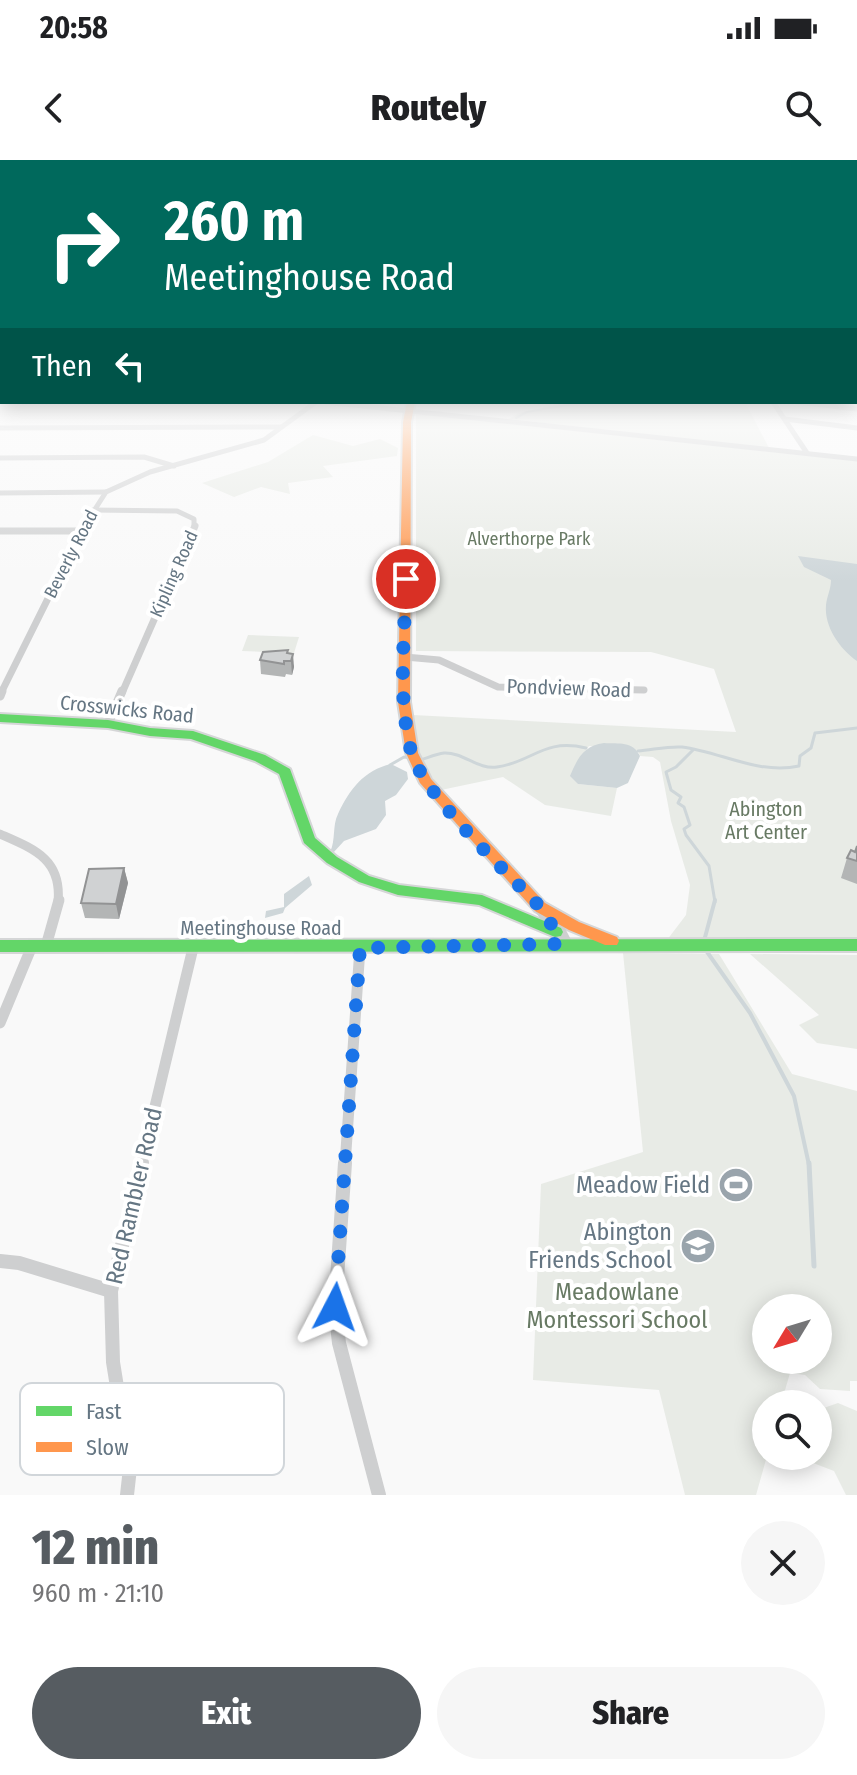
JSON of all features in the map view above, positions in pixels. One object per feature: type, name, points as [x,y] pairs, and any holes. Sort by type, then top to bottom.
[{"type":"street","points":[[0,458],[101,457]]},
{"type":"street","points":[[145,457],[174,466]]},
{"type":"street","name":"Beverly Road","points":[[0,696],[81,531],[106,492],[133,478],[206,457]]},
{"type":"street","points":[[409,457],[405,714],[412,753],[425,780],[553,928]]},
{"type":"street","points":[[0,493],[106,492]]},
{"type":"street","name":"Kipling Road","points":[[93,510],[177,511],[194,519],[196,524],[108,724]]},
{"type":"street","points":[[0,531],[81,531]]},
{"type":"street","name":"Pondview Road","points":[[405,657],[439,660],[498,687],[644,690]]},
{"type":"street","name":"Crosswicks Road","points":[[0,718],[108,724],[150,732],[193,735],[260,758],[285,772],[309,840],[332,860],[364,879],[398,890],[482,900],[553,928],[623,945]]},
{"type":"street","points":[[0,834],[26,844],[45,857],[61,883],[59,908],[0,1023]]},
{"type":"street","name":"Meetinghouse Road","points":[[0,946],[360,948],[553,928],[623,945],[857,945]]},
{"type":"street","name":"Red Rambler Road","points":[[116,1383],[111,1291],[193,948]]},
{"type":"street","points":[[360,948],[335,1307],[339,1343],[379,1495]]},
{"type":"street","points":[[0,1261],[19,1263],[111,1291]]},
{"type":"street","name":"Red Rambler Road","points":[[127,1495],[129,1475]]},
{"type":"green space","points":[[276,457],[387,457],[323,466],[333,477],[288,483],[290,494],[261,487],[234,497],[202,483]]},
{"type":"green space","name":"Alverthorpe Park","points":[[416,457],[822,457],[857,461],[857,939],[667,940],[686,915],[690,885],[671,821],[660,762],[653,757],[640,756],[638,751],[589,746],[574,768],[578,784],[617,788],[611,816],[545,805],[503,777],[441,790],[429,772],[415,736],[413,715],[736,732],[714,669],[651,652],[416,651]]},
{"type":"green space","points":[[248,635],[299,637],[294,653],[242,651]]},
{"type":"green space","name":"Abington Friends School","points":[[623,953],[719,954],[792,1074],[857,1091],[857,1381],[850,1381],[850,1391],[820,1389],[805,1375],[798,1374],[832,1374],[832,1294],[752,1294],[752,1374],[790,1374],[785,1390],[752,1390],[752,1470],[763,1470],[756,1495],[685,1495],[659,1390],[533,1380],[541,1184],[643,1152]]},
{"type":"green space","points":[[750,954],[857,955],[857,1049],[817,1043],[799,1025],[819,1015]]},
{"type":"green space","points":[[838,1403],[857,1411],[857,1495],[846,1495],[831,1470],[832,1405]]},
{"type":"shaded area","points":[[798,556],[857,564],[857,661],[839,644],[830,629],[826,605],[831,580],[804,567]]},
{"type":"shaded area","points":[[604,743],[629,746],[640,756],[628,783],[617,788],[578,784],[570,776],[579,758],[591,747]]},
{"type":"shaded area","points":[[391,764],[407,772],[408,779],[396,795],[385,801],[386,815],[376,829],[344,841],[333,853],[330,852],[336,819],[347,797],[365,776]]},
{"type":"shaded area","points":[[309,876],[312,885],[283,913],[265,918],[266,911],[284,907],[284,894]]},
{"type":"building","points":[[288,650],[287,653],[293,654],[291,661],[284,661],[284,664],[260,660],[263,652]]},
{"type":"building","points":[[857,846],[857,861],[847,858],[851,850],[855,852]]},
{"type":"building","points":[[124,868],[116,904],[81,903],[89,869]]},
{"type":"waterway","points":[[638,751],[682,747],[769,768],[784,768],[799,766],[800,756],[811,748],[815,733],[857,728]]},
{"type":"waterway","points":[[420,760],[451,753],[483,766],[497,767],[520,761],[548,748],[586,748]]},
{"type":"waterway","points":[[693,750],[676,767],[666,772],[671,790],[681,797],[678,803],[684,807],[690,825],[684,829],[686,835],[709,866],[715,901]]},
{"type":"waterway","points":[[390,765],[404,757],[412,758]]},
{"type":"waterway","points":[[704,941],[715,901]]},
{"type":"waterway","points":[[705,949],[750,1013],[794,1096],[809,1165]]},
{"type":"waterway","points":[[809,1163],[814,1266]]},
{"type":"traffic: fast","points":[[0,718],[108,724],[150,732],[193,735],[260,758],[285,772],[309,840],[332,860],[364,879],[398,890],[482,900],[555,932]]},
{"type":"traffic: fast","points":[[0,946],[857,945]]},
{"type":"traffic: slow","points":[[407,457],[404,702],[412,753],[425,780],[540,907],[574,926],[611,941]]},
{"type":"place","name":"Meadow Field","points":[[736,1185]]},
{"type":"place","name":"Abington Friends School","points":[[698,1246]]},
{"type":"route","points":[[335,1307],[360,948],[558,944],[553,927],[541,913],[540,907],[425,780],[412,753],[404,702],[406,579]]},
{"type":"park label","name":"Abington Art Center","points":[[766,820]]},
{"type":"park label","name":"Meadowlane Montessori School","points":[[617,1306]]}]
